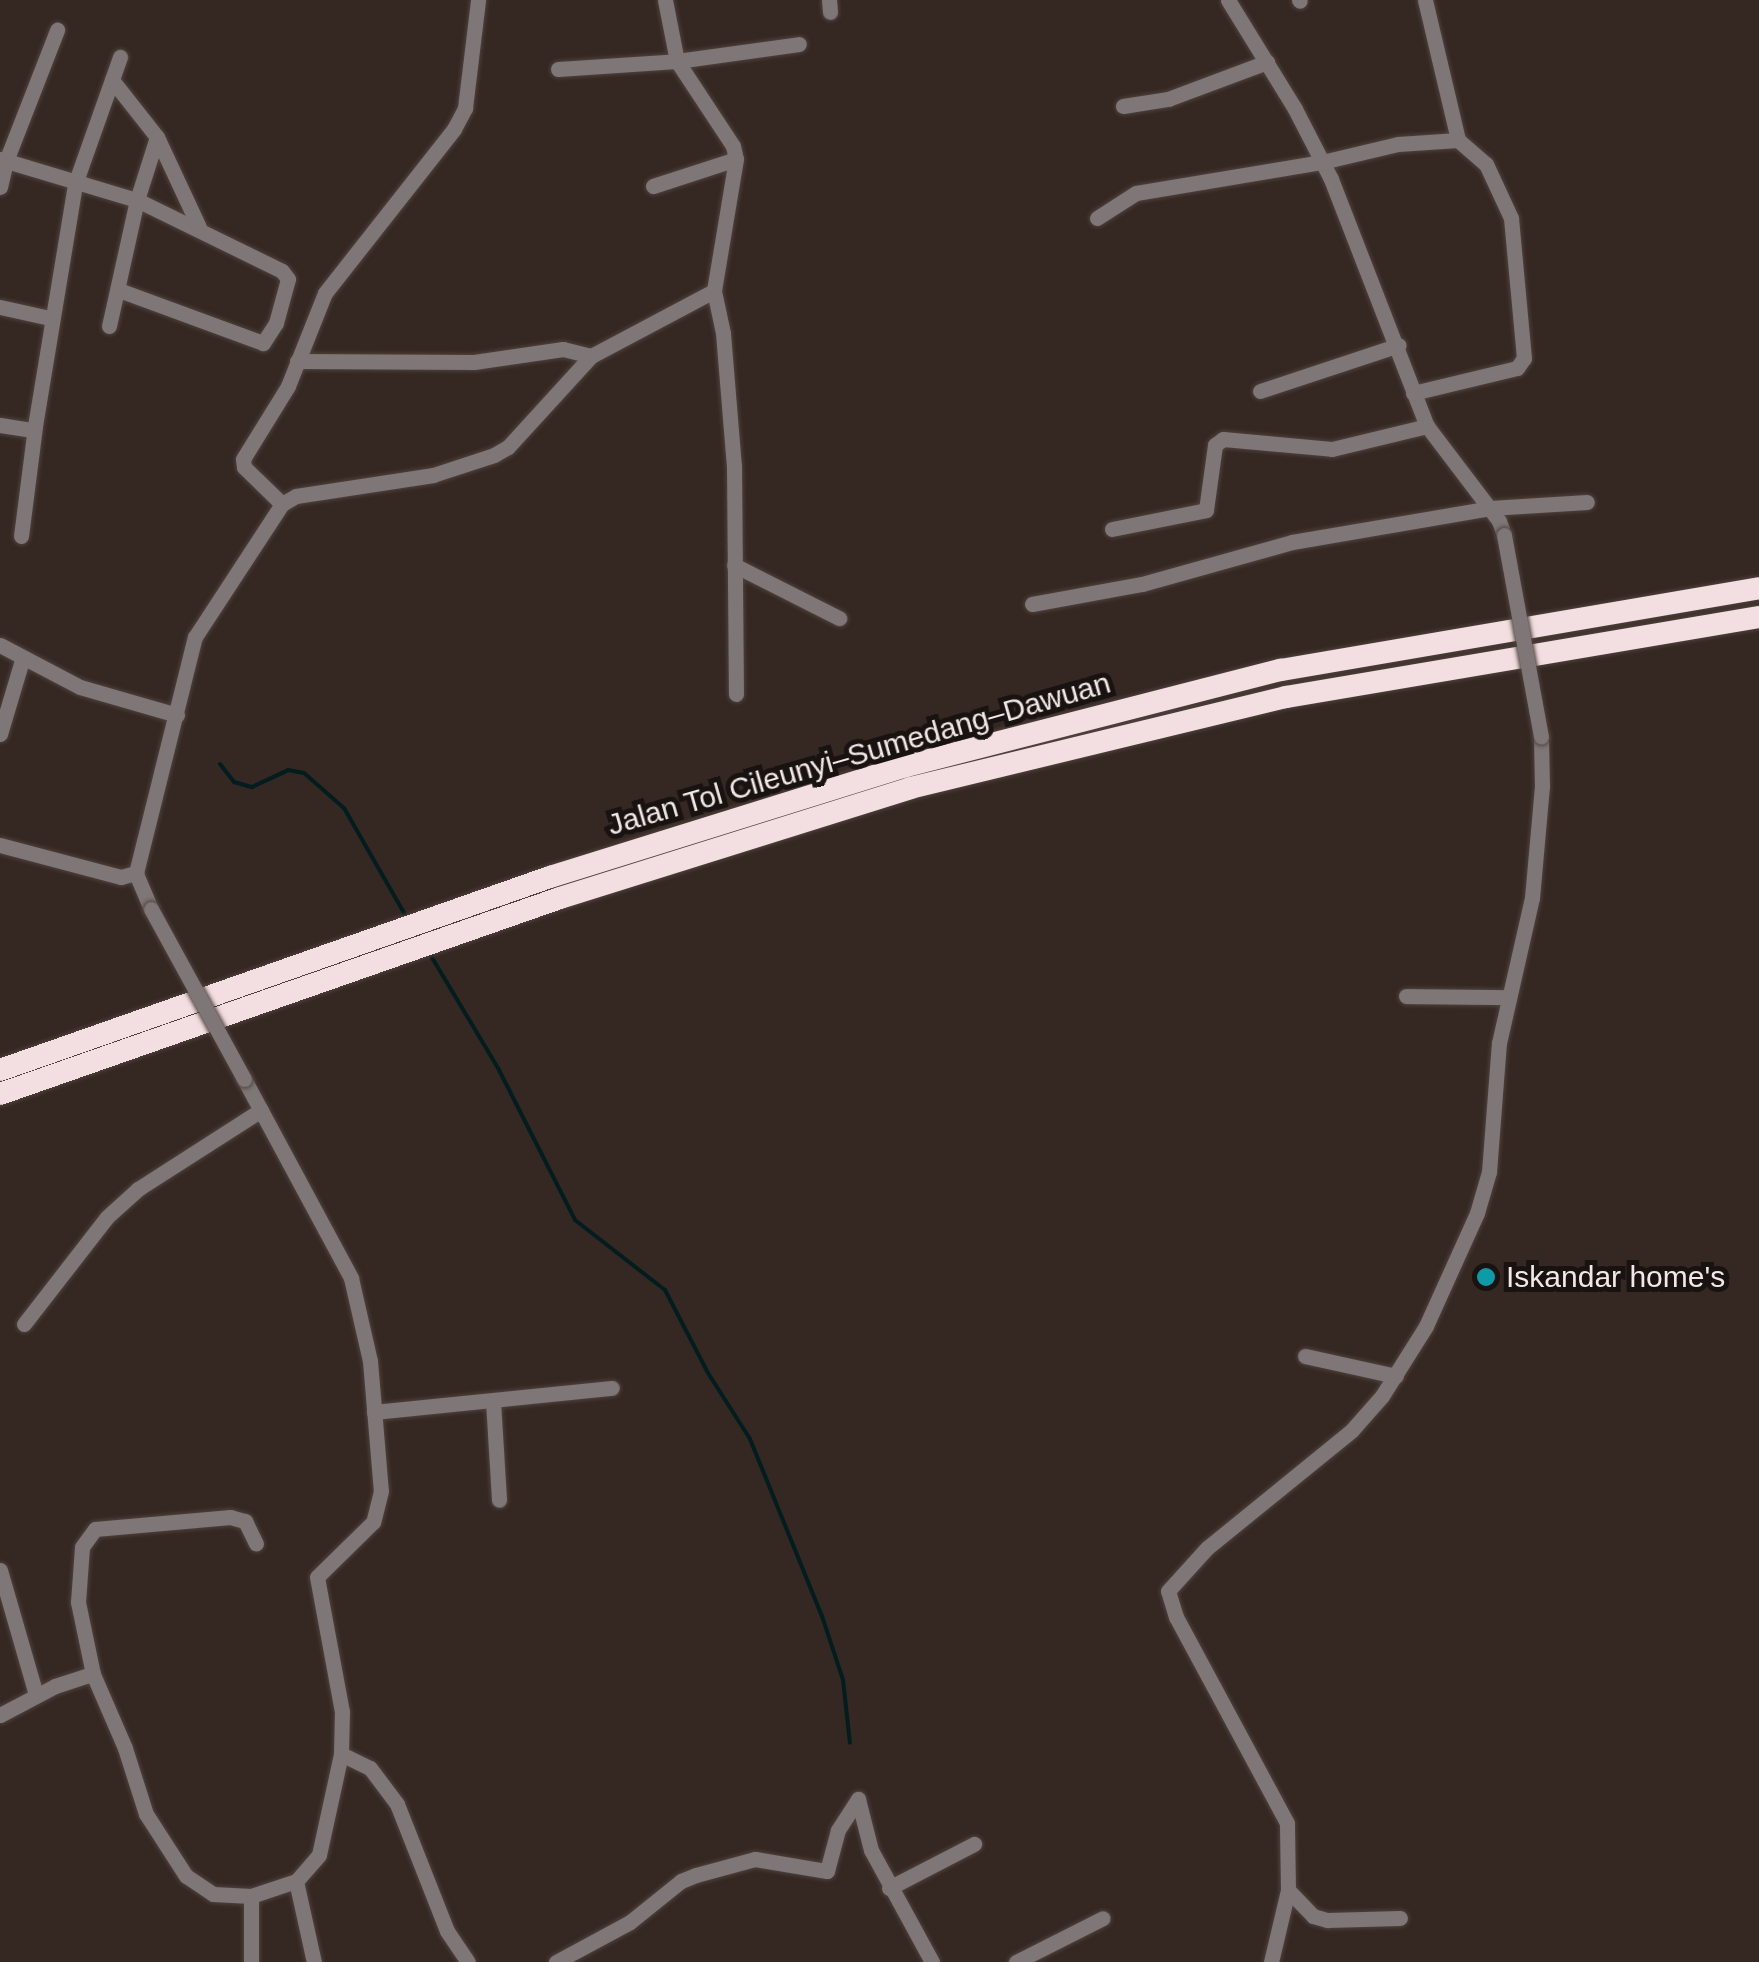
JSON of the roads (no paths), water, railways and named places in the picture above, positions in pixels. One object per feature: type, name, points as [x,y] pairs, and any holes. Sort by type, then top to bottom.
[{"type":"highway","name":"Jalan Tol Cileunyi–Sumedang–Dawuan","points":[[0,1070],[550,877],[906,766],[1281,670],[1759,588]]},
{"type":"highway","name":"Jalan Tol Cileunyi–Sumedang–Dawuan","points":[[0,1094],[560,898],[910,788],[1286,697],[1759,616]]},
{"type":"street","points":[[282,504],[242,462],[288,386],[325,293],[454,129],[464,108],[478,0]]},
{"type":"street","points":[[665,0],[677,61],[732,146],[736,159],[714,291],[723,333],[734,466],[736,694]]},
{"type":"street","points":[[1228,0],[1268,62],[1322,162],[1399,345],[1427,426],[1490,508],[1504,535],[1540,737],[1542,786],[1532,898],[1507,997],[1484,1192],[1426,1326],[1396,1376],[1352,1430],[1207,1548],[1168,1591],[1176,1617],[1287,1823],[1288,1890],[1271,1962]]},
{"type":"street","points":[[1414,392],[1516,368],[1524,358],[1511,218],[1486,164],[1458,140],[1425,0]]},
{"type":"street","points":[[0,187],[3,160],[57,30]]},
{"type":"street","points":[[558,69],[677,61],[798,44]]},
{"type":"street","points":[[21,536],[50,318],[75,184],[120,57]]},
{"type":"street","points":[[1123,106],[1168,99],[1268,62]]},
{"type":"street","points":[[112,80],[157,137],[199,227]]},
{"type":"street","points":[[109,326],[137,200],[157,137]]},
{"type":"street","points":[[1097,218],[1136,194],[1322,162],[1398,144],[1458,140]]},
{"type":"street","points":[[653,186],[736,159]]},
{"type":"street","points":[[3,160],[137,200],[199,227],[286,274],[288,284],[268,340],[247,340],[119,290]]},
{"type":"street","points":[[256,1544],[245,1521],[238,1518],[90,1532],[82,1547],[78,1602],[93,1674],[125,1748],[146,1814],[186,1876],[213,1894],[251,1896],[296,1881],[319,1855],[342,1754],[339,1680],[317,1577],[373,1522],[378,1510],[370,1361],[348,1268],[151,909],[136,873],[195,637],[206,613],[282,504],[296,496],[433,474],[494,456],[508,446],[591,356],[645,325],[706,299],[714,291]]},
{"type":"street","points":[[0,307],[50,318]]},
{"type":"street","points":[[1260,391],[1399,345]]},
{"type":"street","points":[[297,361],[474,362],[563,349],[591,356]]},
{"type":"street","points":[[0,425],[30,430],[36,426]]},
{"type":"street","points":[[1112,528],[1206,510],[1215,445],[1223,439],[1332,448],[1427,426]]},
{"type":"street","points":[[1032,604],[1142,584],[1292,542],[1490,508],[1587,502]]},
{"type":"street","points":[[734,565],[839,618]]},
{"type":"street","points":[[0,645],[80,687],[177,714]]},
{"type":"street","points":[[0,734],[22,657]]},
{"type":"street","points":[[0,845],[120,876],[136,873]]},
{"type":"street","points":[[1406,996],[1507,997]]},
{"type":"street","points":[[24,1324],[107,1217],[138,1189],[262,1110]]},
{"type":"street","points":[[1305,1356],[1396,1376]]},
{"type":"street","points":[[374,1412],[612,1388]]},
{"type":"street","points":[[493,1401],[499,1500]]},
{"type":"street","points":[[0,1570],[36,1696]]},
{"type":"street","points":[[0,1715],[93,1674]]},
{"type":"street","points":[[342,1754],[370,1768],[397,1804],[447,1931],[468,1962]]},
{"type":"street","points":[[556,1962],[630,1922],[681,1881],[696,1875],[755,1859],[827,1870],[838,1830],[858,1799],[871,1850],[932,1962]]},
{"type":"street","points":[[889,1888],[974,1844]]},
{"type":"street","points":[[296,1881],[314,1962]]},
{"type":"street","points":[[1288,1890],[1313,1916],[1327,1920],[1400,1918]]},
{"type":"street","points":[[251,1896],[251,1962]]},
{"type":"street","points":[[1016,1962],[1103,1918]]},
{"type":"waterway","points":[[220,764],[234,782],[252,787],[288,770],[304,773],[344,808],[407,918]]},
{"type":"waterway","points":[[428,951],[498,1068],[575,1220],[665,1290],[708,1373],[750,1439],[822,1616],[843,1680],[850,1743]]},
{"type":"place","name":"Iskandar home's","points":[[1486,1277]]}]
